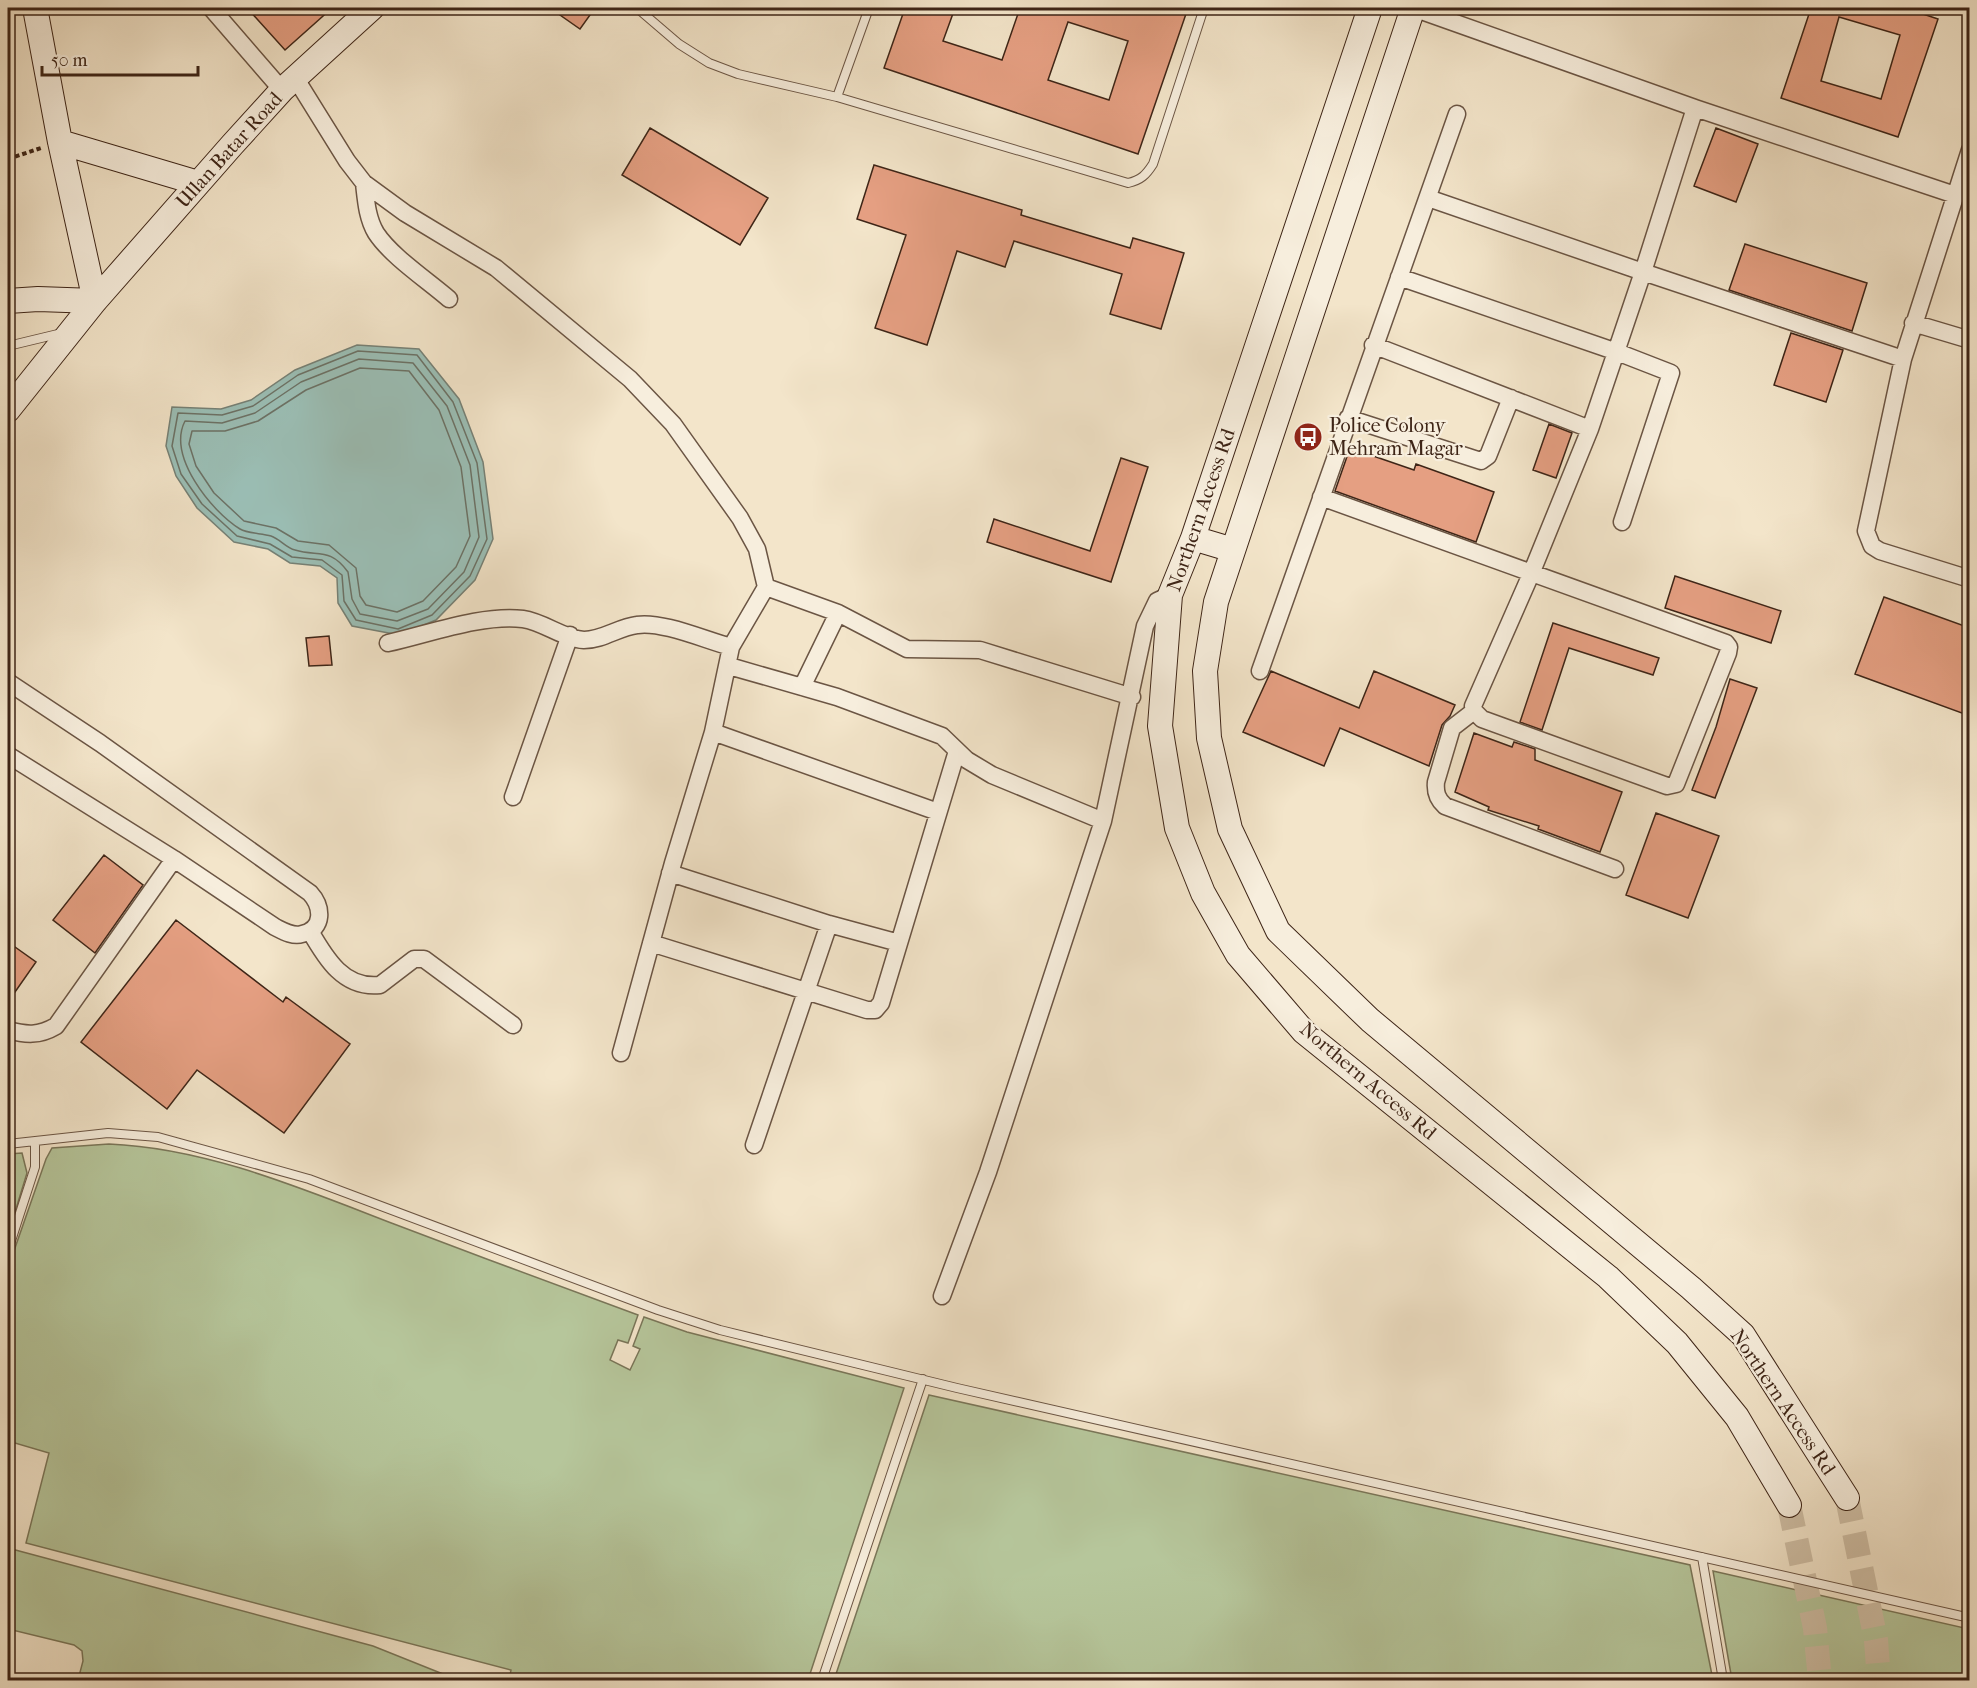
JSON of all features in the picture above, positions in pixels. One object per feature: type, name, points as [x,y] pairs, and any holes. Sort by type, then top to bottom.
[{"type":"main road","points":[[8,302],[38,299],[95,301],[60,142],[35,8]]},
{"type":"main road","name":"Ullan Batar Road","points":[[8,410],[95,301],[198,183],[289,84],[372,8]]},
{"type":"main road","name":"Northern Access Rd","points":[[1370,8],[1193,538],[1170,596],[1160,726],[1177,828],[1203,893],[1238,956],[1304,1032],[1608,1278],[1677,1343],[1737,1417],[1789,1504]]},
{"type":"main road","name":"Northern Access Rd","points":[[1413,8],[1216,602],[1205,671],[1209,738],[1230,829],[1278,931],[1371,1020],[1691,1288],[1743,1335],[1847,1498]]},
{"type":"main road","points":[[60,142],[198,183]]},
{"type":"main road","points":[[1193,538],[1233,550]]},
{"type":"street","points":[[211,8],[289,84],[364,183],[405,213],[496,268],[630,379],[673,424],[740,518],[757,549],[766,588],[730,647],[729,666],[713,732],[670,873],[621,1053]]},
{"type":"street","points":[[1413,8],[1695,108],[1955,195]]},
{"type":"street","points":[[1321,497],[1531,574],[1728,645],[1728,654],[1676,784],[1667,786],[1526,737],[1482,720],[1474,711],[1475,698],[1531,574],[1590,429],[1695,108]]},
{"type":"street","points":[[1260,671],[1373,345],[1457,114]]},
{"type":"street","points":[[1970,150],[1913,323],[1866,520],[1868,541],[1880,550],[1970,579]]},
{"type":"street","points":[[364,183],[368,213],[376,233],[385,244],[449,299]]},
{"type":"street","points":[[1428,198],[1903,359]]},
{"type":"street","points":[[1399,277],[1669,371],[1671,374],[1622,522]]},
{"type":"street","points":[[1913,323],[1970,340]]},
{"type":"street","points":[[1373,345],[1590,429]]},
{"type":"street","points":[[1348,418],[1481,461],[1488,456],[1511,399]]},
{"type":"street","points":[[766,588],[838,613],[895,646],[906,649],[980,650],[1132,697]]},
{"type":"street","points":[[942,1296],[988,1172],[1103,821],[1151,609],[1157,601],[1170,596]]},
{"type":"street","points":[[802,687],[838,613]]},
{"type":"street","points":[[388,644],[500,619],[535,621],[580,639],[591,639],[631,626],[650,624],[730,647]]},
{"type":"street","points":[[513,797],[554,687],[570,635]]},
{"type":"street","points":[[729,666],[837,697],[942,736],[957,751],[992,775],[1103,821]]},
{"type":"street","points":[[8,682],[100,743],[310,893],[318,902],[321,910],[319,919],[310,931],[302,935],[292,934],[275,927],[174,859],[8,755]]},
{"type":"street","points":[[1474,711],[1452,728],[1436,782],[1435,791],[1440,801],[1445,806],[1616,869]]},
{"type":"street","points":[[713,732],[938,812]]},
{"type":"street","points":[[651,943],[867,1010],[875,1010],[881,1004],[957,751]]},
{"type":"street","points":[[8,1030],[27,1035],[48,1031],[56,1026],[174,859]]},
{"type":"street","points":[[670,873],[829,924],[899,943]]},
{"type":"street","points":[[754,1145],[829,924]]},
{"type":"street","points":[[310,931],[324,957],[340,974],[356,983],[368,986],[380,985],[414,959],[424,959],[513,1025]]},
{"type":"lane","points":[[639,8],[679,44],[709,63],[738,74],[837,97],[1128,183],[1146,175],[1153,164],[1204,8]]},
{"type":"lane","points":[[837,97],[869,8]]},
{"type":"lane","points":[[8,346],[71,331]]},
{"type":"lane","points":[[8,1144],[132,1133],[200,1147],[309,1179],[658,1310],[720,1330],[923,1379],[1970,1618]]},
{"type":"lane","points":[[8,1250],[35,1167],[35,1141]]},
{"type":"lane","points":[[822,1680],[923,1379]]},
{"type":"lane","points":[[1702,1557],[1723,1680]]},
{"type":"path","points":[[8,159],[60,142]]},
{"type":"green space","points":[[109,1144],[182,1153],[254,1172],[638,1315],[628,1343],[618,1340],[610,1360],[630,1370],[640,1349],[633,1346],[644,1317],[687,1332],[904,1388],[808,1680],[509,1680],[511,1670],[26,1543],[49,1453],[8,1441],[8,1268],[46,1159],[52,1148]]},
{"type":"green space","points":[[22,1153],[27,1173],[8,1235],[8,1154]]},
{"type":"green space","points":[[929,1395],[1690,1565],[1713,1680],[834,1680]]},
{"type":"green space","points":[[8,1548],[373,1646],[458,1680],[78,1680],[83,1661],[82,1651],[74,1645],[8,1629]]},
{"type":"green space","points":[[1713,1571],[1969,1629],[1969,1680],[1732,1680]]},
{"type":"water","points":[[357,345],[419,349],[459,399],[483,462],[493,539],[475,580],[436,620],[399,635],[352,626],[338,603],[337,578],[320,566],[290,563],[268,549],[234,542],[197,508],[176,476],[166,446],[172,407],[221,409],[251,400],[295,370]]},
{"type":"building","points":[[247,8],[332,8],[285,50]]},
{"type":"building","points":[[550,8],[595,8],[580,29]]},
{"type":"building","points":[[905,8],[955,8],[943,41],[1002,60],[1020,8],[1188,8],[1138,154],[884,68]],"holes":[[[1068,22],[1128,41],[1109,100],[1048,80]]]},
{"type":"building","points":[[1811,8],[1905,8],[1938,19],[1898,137],[1781,98]],"holes":[[[1839,17],[1900,35],[1881,99],[1821,81]]]},
{"type":"building","points":[[650,128],[768,198],[740,245],[622,175]]},
{"type":"building","points":[[1716,128],[1758,144],[1736,202],[1694,186]]},
{"type":"building","points":[[874,165],[1022,210],[1021,215],[1130,248],[1133,238],[1184,253],[1161,329],[1110,314],[1122,274],[1014,241],[1005,267],[957,251],[927,345],[875,328],[906,235],[857,219]]},
{"type":"building","points":[[1745,244],[1867,283],[1852,331],[1729,290]]},
{"type":"building","points":[[1791,333],[1843,350],[1826,402],[1774,385]]},
{"type":"building","points":[[1549,424],[1572,433],[1556,478],[1533,470]]},
{"type":"building","points":[[1350,448],[1414,470],[1416,464],[1494,492],[1476,542],[1335,491]]},
{"type":"building","points":[[1121,458],[1148,467],[1111,582],[987,542],[994,519],[1090,551]]},
{"type":"building","points":[[1675,576],[1781,611],[1771,643],[1665,608]]},
{"type":"building","points":[[1884,597],[1970,628],[1970,716],[1855,674]]},
{"type":"building","points":[[1553,623],[1659,658],[1653,675],[1569,648],[1542,730],[1520,722]]},
{"type":"building","points":[[329,636],[332,665],[309,666],[306,638]]},
{"type":"building","points":[[1271,671],[1359,708],[1374,671],[1455,705],[1450,716],[1442,725],[1429,766],[1340,728],[1324,766],[1243,732]]},
{"type":"building","points":[[1730,679],[1757,688],[1715,798],[1692,790],[1716,727]]},
{"type":"building","points":[[1474,733],[1512,747],[1514,742],[1535,749],[1535,760],[1622,792],[1600,852],[1538,829],[1539,826],[1488,810],[1489,807],[1455,792]]},
{"type":"building","points":[[1656,813],[1719,836],[1688,918],[1626,895]]},
{"type":"building","points":[[104,855],[143,885],[95,953],[53,920]]},
{"type":"building","points":[[176,920],[283,1002],[286,997],[350,1044],[284,1133],[197,1070],[167,1109],[81,1042]]},
{"type":"building","points":[[8,942],[36,962],[8,1002]]},
{"type":"tunnel","points":[[1847,1498],[1876,1640],[1879,1680]]},
{"type":"tunnel","points":[[1789,1505],[1815,1628],[1820,1680]]},
{"type":"place","name":"Police Colony Mehram Magar","points":[[1308,437]]}]
